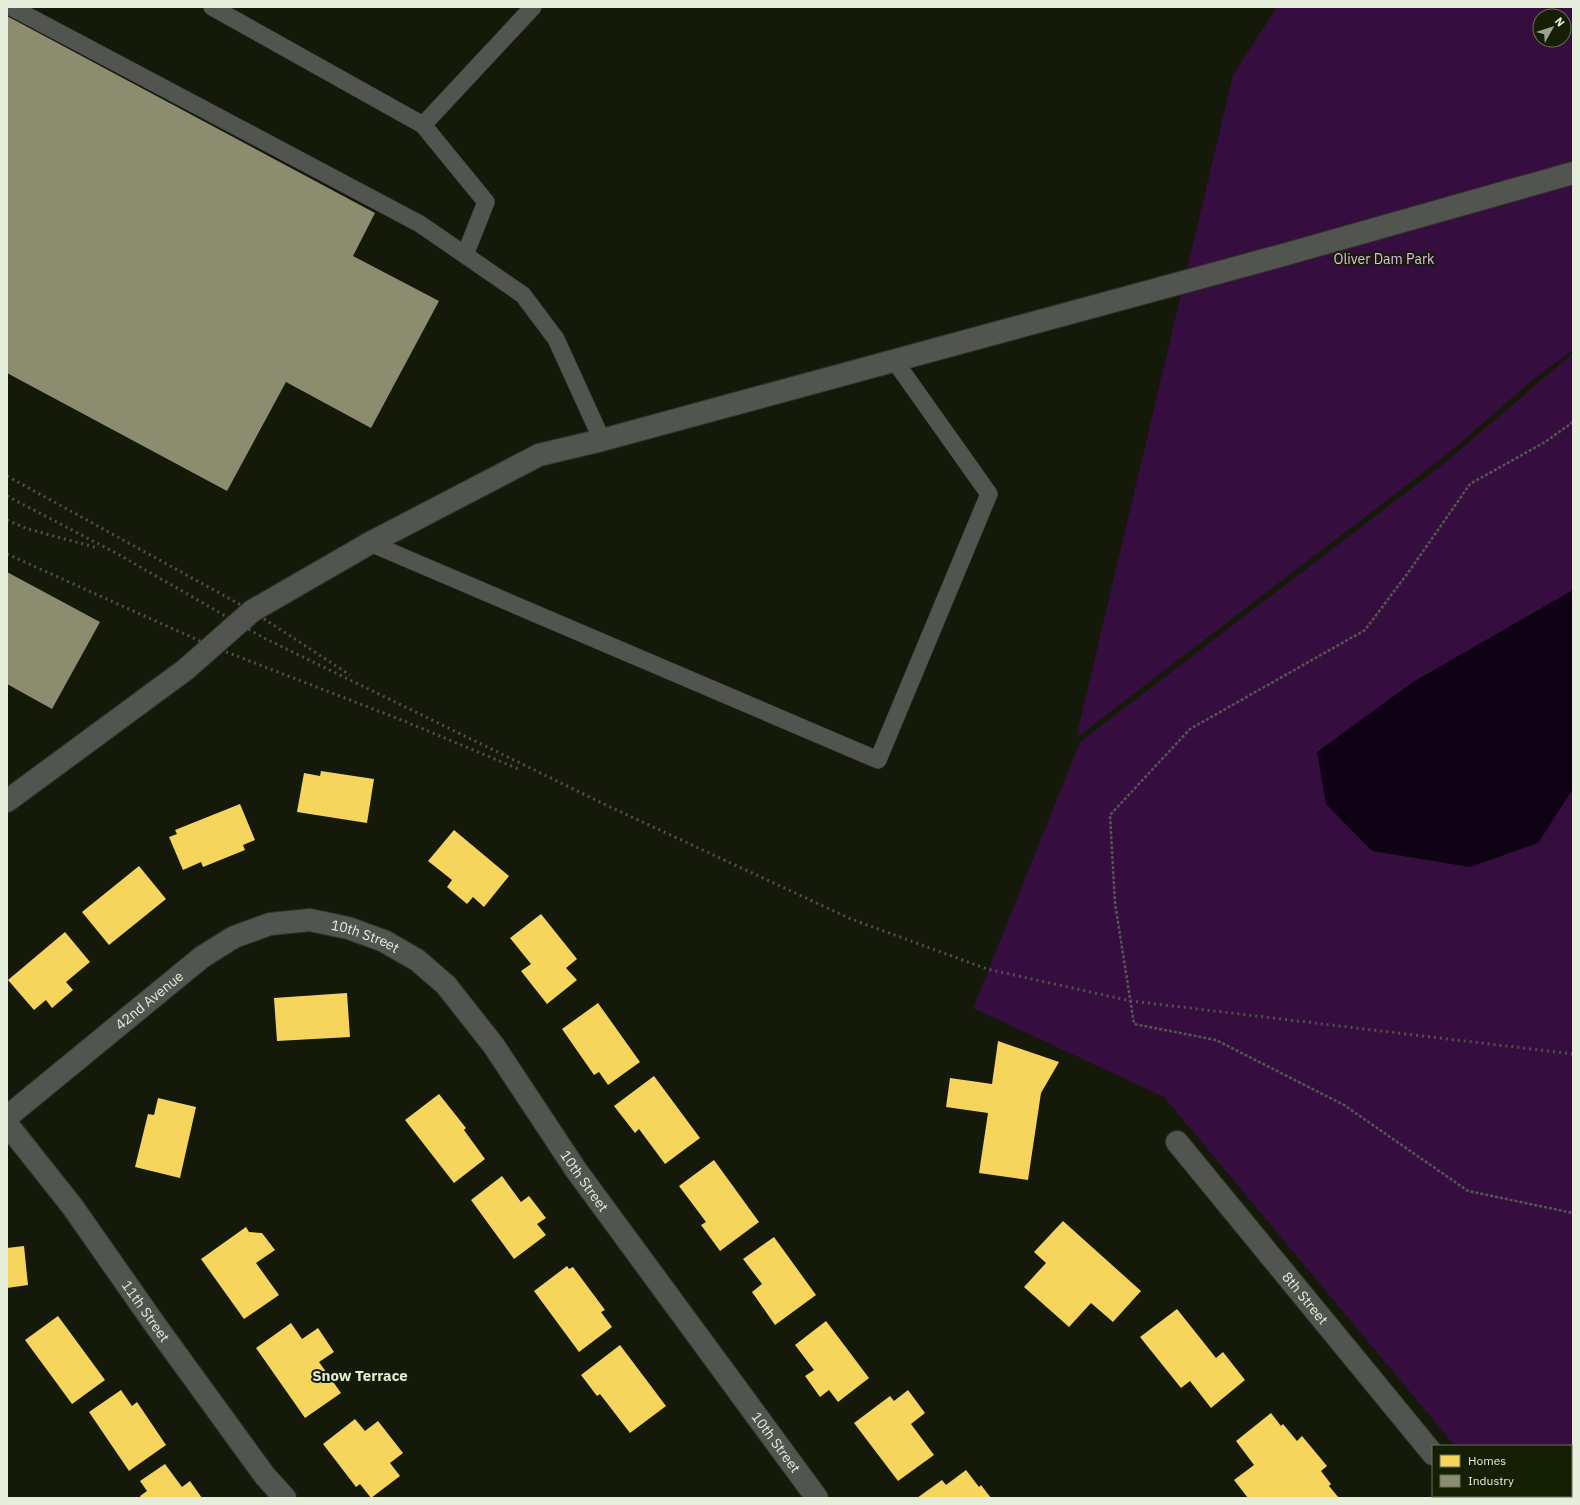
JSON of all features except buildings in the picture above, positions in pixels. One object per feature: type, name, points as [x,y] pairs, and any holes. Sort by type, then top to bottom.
[{"type":"street","points":[[7,801],[185,670],[252,611],[370,543],[539,455],[602,440],[1573,174]]},
{"type":"street","name":"42nd Avenue","points":[[7,1117],[202,957],[234,936],[270,924],[310,920]]},
{"type":"street","name":"10th Street","points":[[310,920],[348,928],[384,941],[417,960],[446,985],[494,1046],[576,1170],[817,1498]]},
{"type":"street","name":"11th Street","points":[[7,1124],[72,1206],[156,1326],[265,1476],[285,1498]]},
{"type":"street","name":"8th Street","points":[[1177,1142],[1432,1453]]},
{"type":"lane","points":[[11,7],[420,224],[523,296],[556,339],[602,440]]},
{"type":"lane","points":[[212,7],[424,126],[486,202],[465,255]]},
{"type":"lane","points":[[424,126],[533,7]]},
{"type":"lane","points":[[370,543],[878,760],[989,494],[894,360]]},
{"type":"path","points":[[1573,422],[1545,442],[1470,484],[1410,570],[1365,630],[1190,729],[1110,815],[1115,903],[1134,1024],[1216,1040],[1344,1105],[1468,1191],[1573,1213]]},
{"type":"green space","name":"Oliver Dam Park","points":[[1277,7],[1573,7],[1573,350],[1535,378],[1446,455],[1076,738],[1233,75]]},
{"type":"green space","points":[[1573,353],[1573,1498],[1499,1498],[1498,1497],[1572,1497],[1572,1445],[1454,1445],[1164,1097],[973,1008],[1080,742],[1446,462]]},
{"type":"shaded area","points":[[1573,590],[1573,789],[1538,843],[1470,867],[1372,851],[1326,804],[1317,752],[1413,682]]},
{"type":"railway","points":[[7,476],[252,611],[350,675]]},
{"type":"railway","points":[[7,496],[116,553],[262,637],[606,805],[851,919],[987,969],[1131,1001],[1573,1054]]},
{"type":"railway","points":[[7,520],[28,529],[98,548]]},
{"type":"railway","points":[[7,554],[211,646],[404,721],[521,770]]},
{"type":"district","name":"Snow Terrace","points":[[360,1376]]}]
